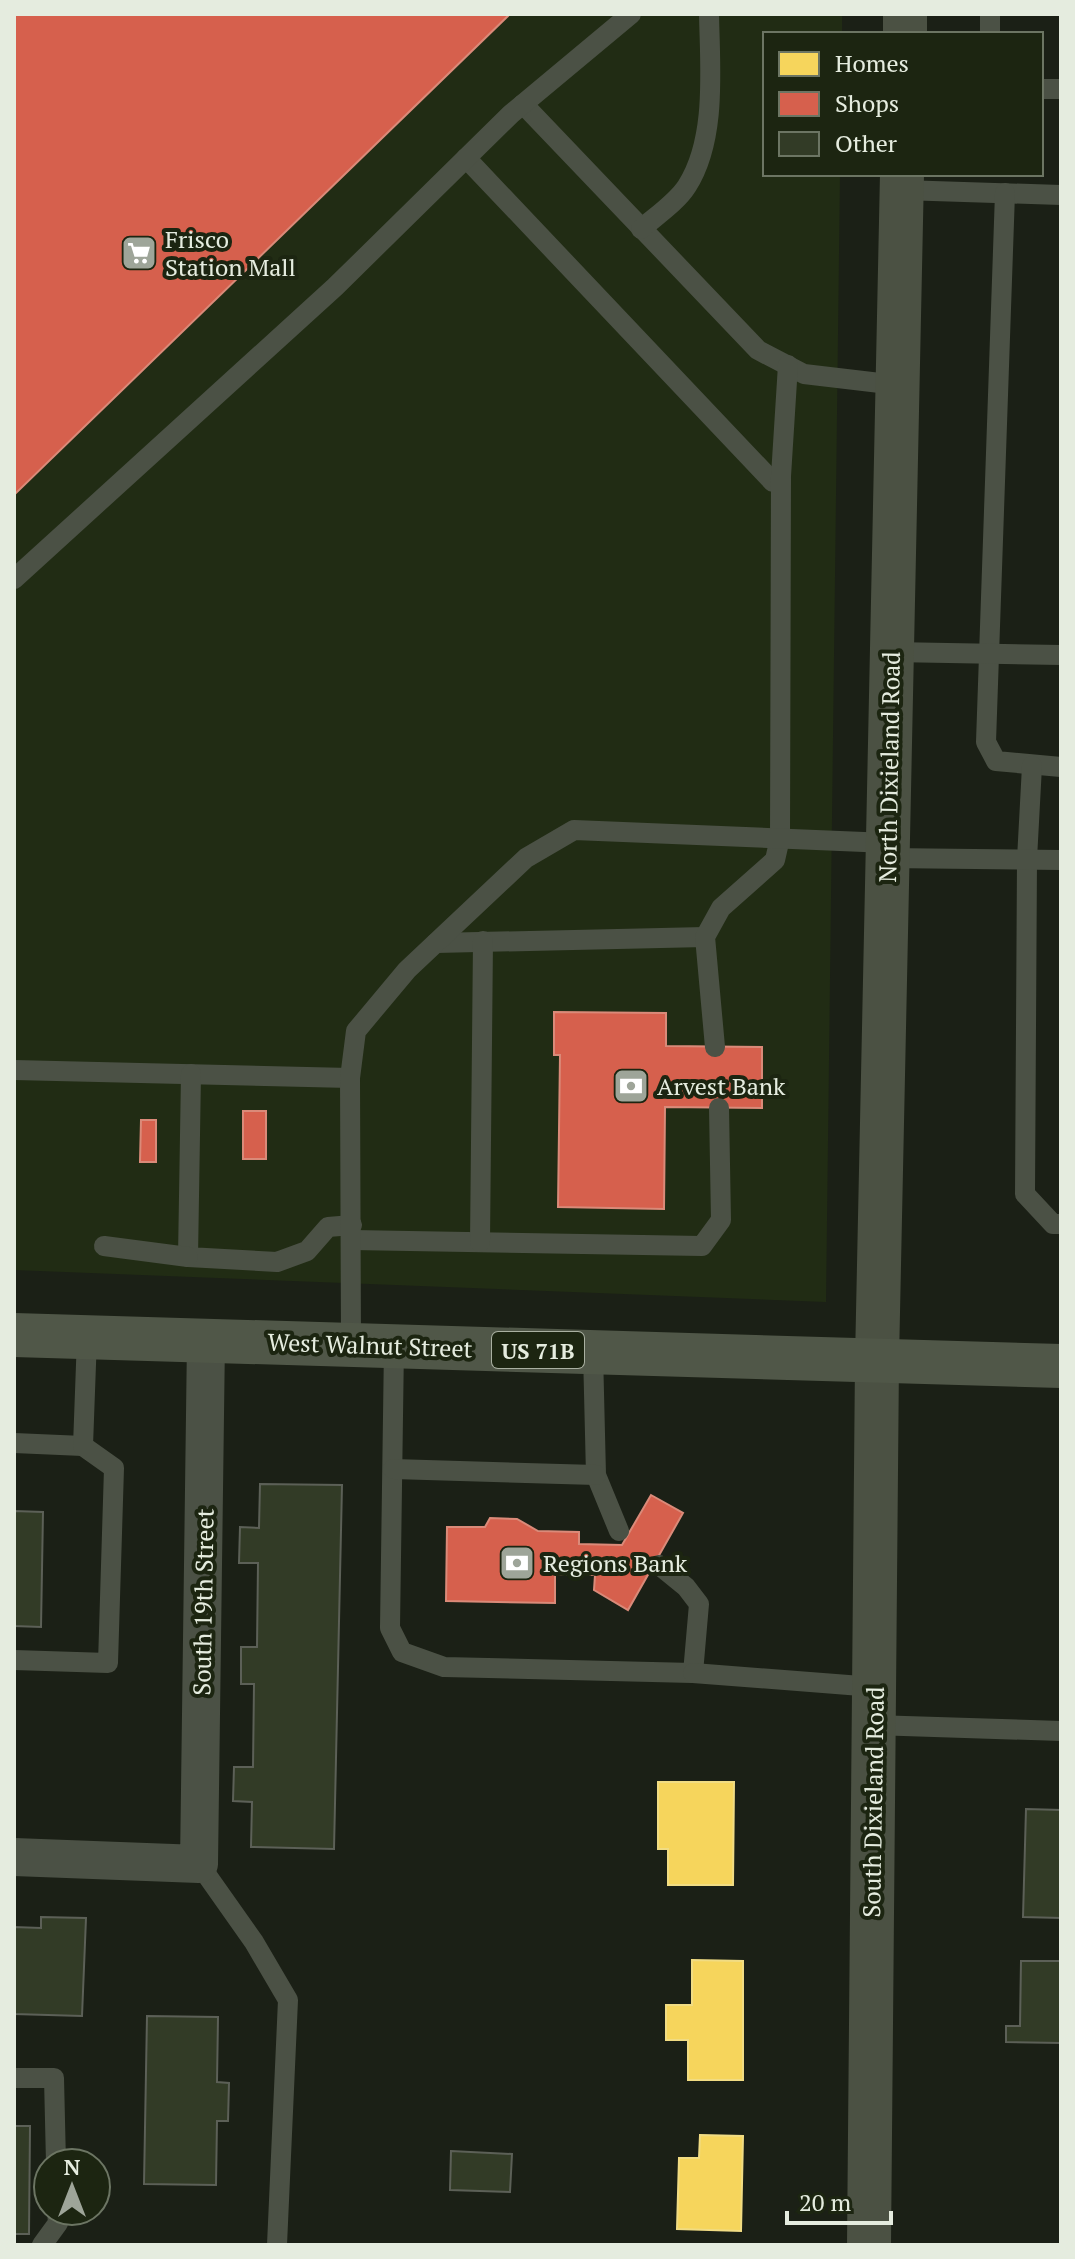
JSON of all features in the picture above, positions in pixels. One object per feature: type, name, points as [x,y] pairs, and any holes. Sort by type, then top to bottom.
[{"type":"main road","name":"North Dixieland Road","points":[[877,1360],[902,182]]},
{"type":"main road","name":"West Walnut Street","points":[[14,1335],[1061,1366]]},
{"type":"main road","name":"South Dixieland Road","points":[[869,2245],[877,1360]]},
{"type":"street","name":"South 19th Street","points":[[199,1864],[206,1340]]},
{"type":"street","points":[[14,1857],[199,1864]]},
{"type":"lane","points":[[14,579],[335,287],[523,104],[631,14]]},
{"type":"lane","points":[[641,229],[686,188],[703,153],[710,77],[709,14]]},
{"type":"lane","points":[[523,104],[758,350],[804,374],[897,385]]},
{"type":"lane","points":[[466,158],[773,482],[781,481]]},
{"type":"lane","points":[[902,182],[1005,193],[1061,195]]},
{"type":"lane","points":[[1005,193],[986,742],[996,761],[1061,767]]},
{"type":"lane","points":[[715,1047],[705,937],[721,908],[775,860],[780,838],[781,481],[788,365]]},
{"type":"lane","points":[[892,652],[1061,655]]},
{"type":"lane","points":[[1032,766],[1027,859],[1025,1194],[1053,1224],[1061,1224]]},
{"type":"lane","points":[[351,1344],[350,1078],[356,1031],[407,970],[526,858],[574,830],[780,838],[888,850],[1061,860]]},
{"type":"lane","points":[[436,943],[705,937]]},
{"type":"lane","points":[[480,1242],[483,941]]},
{"type":"lane","points":[[14,1070],[350,1078]]},
{"type":"lane","points":[[188,1257],[191,1074]]},
{"type":"lane","points":[[104,1246],[188,1257],[277,1262],[307,1251],[328,1227],[352,1233],[480,1242],[702,1246],[721,1220],[719,1108]]},
{"type":"lane","points":[[83,1446],[87,1337]]},
{"type":"lane","points":[[394,1346],[390,1628],[402,1652],[444,1667],[693,1673],[874,1706],[1061,1731]]},
{"type":"lane","points":[[593,1352],[596,1475],[619,1531]]},
{"type":"lane","points":[[14,1443],[83,1446],[114,1468],[108,1663],[14,1660]]},
{"type":"lane","points":[[393,1469],[596,1475]]},
{"type":"lane","points":[[659,1565],[686,1587],[699,1604],[693,1673]]},
{"type":"lane","points":[[199,1864],[254,1942],[288,2000],[277,2245]]},
{"type":"lane","points":[[14,2078],[54,2078],[56,2147]]},
{"type":"lane","points":[[42,2245],[55,2227]]},
{"type":"shaded area","points":[[14,14],[842,14],[842,32],[763,32],[763,176],[840,176],[826,1302],[14,1270]]},
{"type":"building: Homes","points":[[658,1782],[734,1782],[733,1885],[668,1885],[668,1849],[658,1849]]},
{"type":"building: Homes","points":[[692,1960],[743,1961],[743,2080],[688,2080],[688,2040],[666,2040],[666,2005],[692,2005]]},
{"type":"building: Homes","points":[[700,2135],[743,2136],[741,2231],[677,2229],[679,2158],[699,2158]]},
{"type":"building: Shops","name":"Frisco Station Mall","points":[[14,14],[510,14],[14,495]]},
{"type":"building: Shops","points":[[554,1012],[666,1013],[666,1046],[762,1047],[762,1108],[665,1107],[664,1209],[558,1207],[560,1055],[554,1055]]},
{"type":"building: Shops","points":[[243,1111],[266,1111],[266,1159],[243,1159]]},
{"type":"building: Shops","points":[[141,1120],[156,1120],[156,1162],[140,1162]]},
{"type":"building: Shops","points":[[651,1495],[683,1513],[628,1610],[594,1590],[595,1575],[555,1574],[555,1603],[446,1601],[447,1527],[485,1527],[490,1518],[517,1519],[538,1531],[579,1532],[579,1544],[622,1545]]},
{"type":"building: Other","points":[[260,1484],[342,1485],[334,1849],[251,1847],[252,1802],[233,1801],[234,1767],[253,1767],[254,1684],[241,1684],[241,1647],[257,1647],[258,1563],[239,1563],[240,1527],[259,1528]]},
{"type":"building: Other","points":[[14,1511],[43,1512],[41,1627],[14,1626]]},
{"type":"building: Other","points":[[1026,1809],[1061,1810],[1061,1918],[1023,1917]]},
{"type":"building: Other","points":[[41,1917],[86,1918],[82,2016],[14,2014],[14,1927],[41,1928]]},
{"type":"building: Other","points":[[1021,1961],[1061,1961],[1061,2043],[1006,2042],[1006,2026],[1020,2026]]},
{"type":"building: Other","points":[[147,2016],[218,2017],[217,2082],[229,2083],[228,2121],[217,2121],[216,2185],[144,2184]]},
{"type":"building: Other","points":[[14,2126],[30,2126],[29,2234],[14,2234]]},
{"type":"building: Other","points":[[451,2151],[512,2154],[510,2192],[450,2190]]},
{"type":"place","name":"Frisco Station Mall","points":[[139,253]]},
{"type":"place","name":"Arvest Bank","points":[[631,1086]]},
{"type":"place","name":"Regions Bank","points":[[517,1563]]}]
